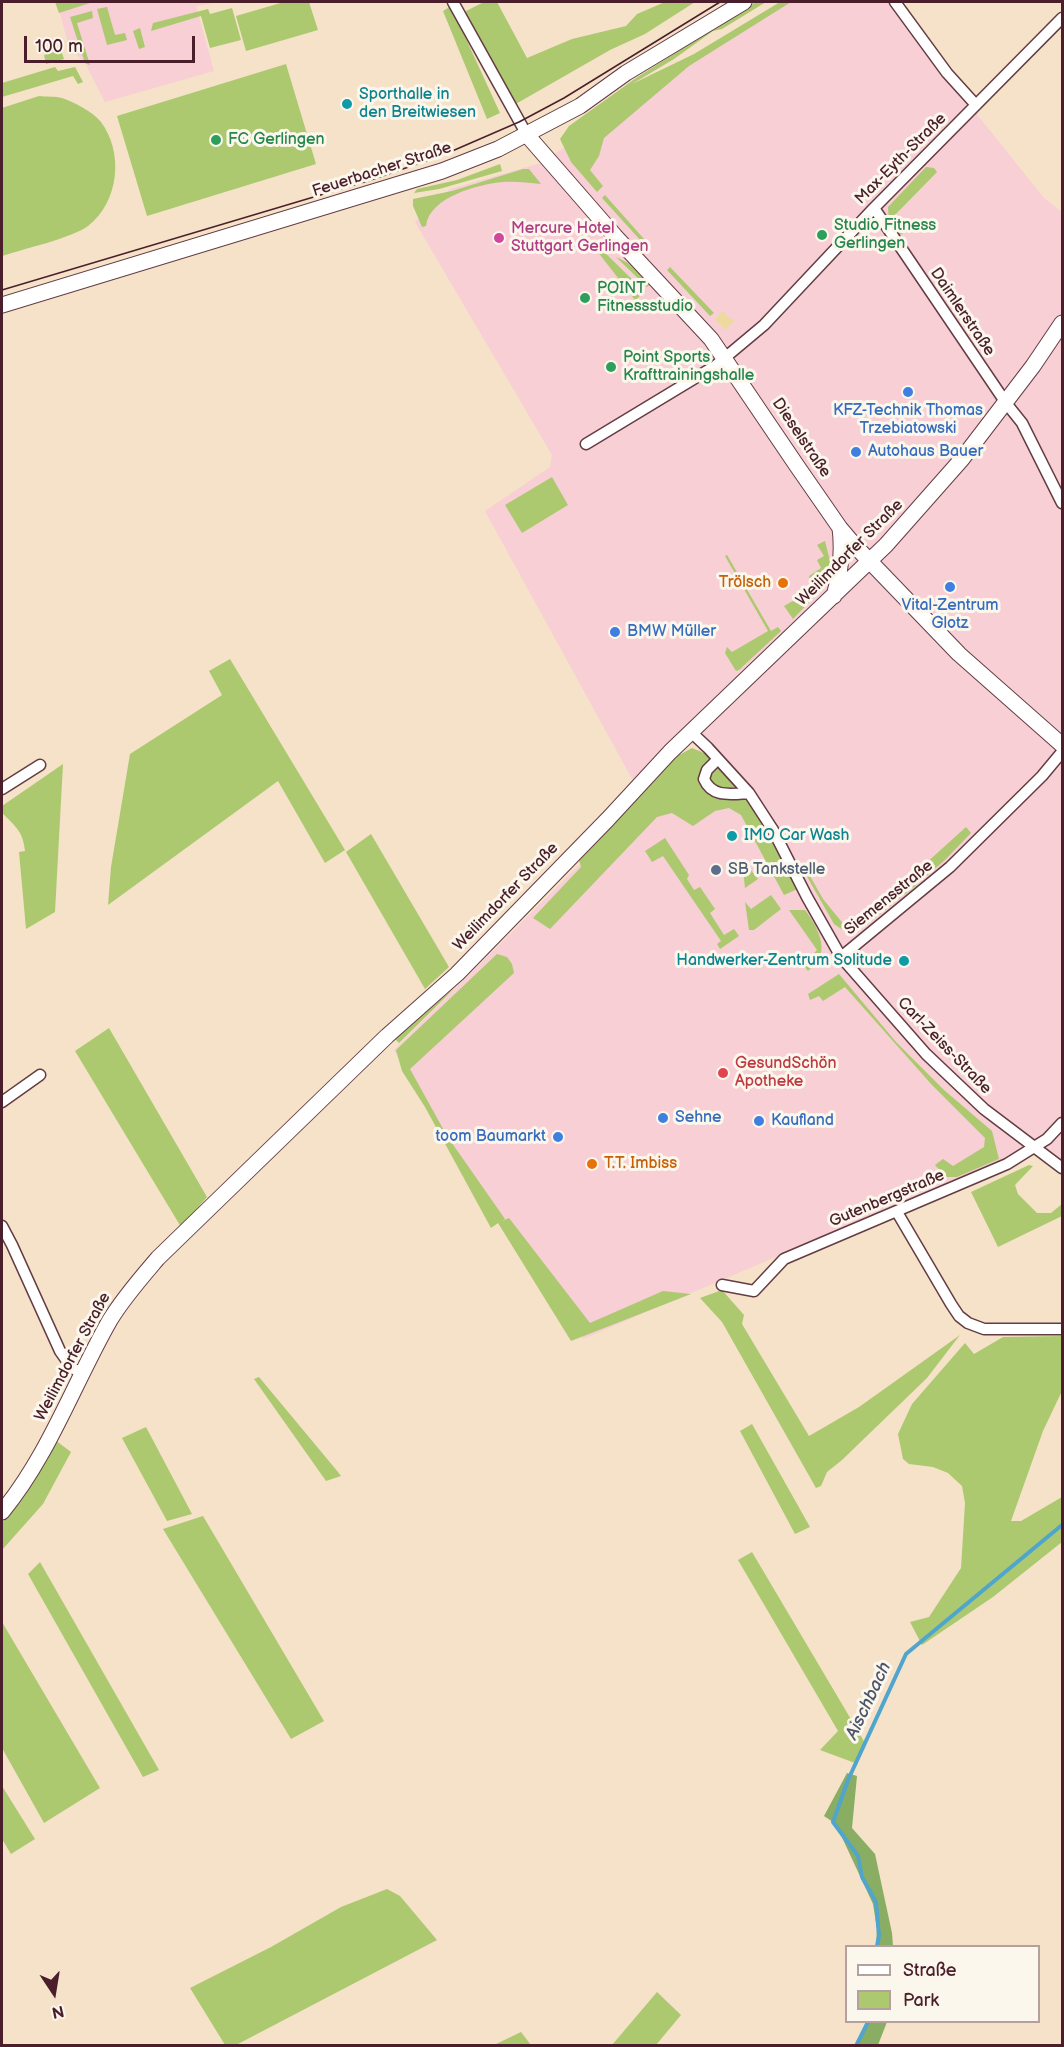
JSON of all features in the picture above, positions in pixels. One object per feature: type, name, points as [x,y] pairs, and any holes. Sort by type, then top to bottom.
[{"type":"main road","name":"Feuerbacher Straße","points":[[2,305],[442,171],[527,135],[580,106],[626,73],[744,2]]},
{"type":"main road","name":"Dieselstraße","points":[[527,135],[615,236],[711,339],[840,528],[958,654],[1062,745]]},
{"type":"main road","name":"Weilimdorfer Straße","points":[[3,1507],[32,1469],[111,1319],[127,1294],[158,1258],[387,1036],[457,974],[691,732],[870,562],[945,479],[1006,402],[1062,323]]},
{"type":"main road","points":[[833,597],[840,576],[843,549],[840,528]]},
{"type":"street","points":[[453,2],[527,135]]},
{"type":"street","points":[[895,2],[947,73],[976,105]]},
{"type":"street","name":"Max-Eyth-Straße","points":[[586,444],[715,366],[764,325],[874,208],[1062,18]]},
{"type":"street","name":"Daimlerstraße","points":[[874,208],[1022,423],[1062,503]]},
{"type":"street","name":"Siemensstraße","points":[[691,732],[748,793],[773,830],[841,957],[951,867],[1042,776],[1062,752]]},
{"type":"street","points":[[718,759],[707,770],[704,779],[707,787],[728,794],[748,793]]},
{"type":"street","points":[[2,789],[40,765]]},
{"type":"street","name":"Carl-Zeiss-Straße","points":[[841,957],[926,1054],[984,1109],[1062,1168]]},
{"type":"street","points":[[2,1102],[40,1075]]},
{"type":"street","name":"Gutenbergstraße","points":[[722,1285],[754,1291],[784,1259],[996,1169],[1047,1139],[1062,1123]]},
{"type":"street","points":[[897,1212],[951,1304],[959,1316],[968,1323],[984,1329],[1062,1329]]},
{"type":"street","points":[[2,1226],[60,1351],[72,1368],[82,1373]]},
{"type":"shaded area","points":[[57,2],[220,2],[196,6],[214,71],[105,102],[85,63],[69,47]]},
{"type":"shaded area","points":[[782,2],[891,2],[911,32],[1044,198],[1062,212],[1062,1173],[1035,1147],[583,1339],[453,1156],[394,1050],[647,797],[704,744],[691,732],[641,789],[631,777],[485,511],[550,467],[552,455],[415,222],[450,189],[541,163]]},
{"type":"green space","points":[[55,2],[93,2],[59,13]]},
{"type":"green space","points":[[284,2],[309,2],[318,30],[246,51],[236,16]]},
{"type":"green space","points":[[484,2],[497,2],[527,58],[572,39],[626,26],[637,14],[665,2],[695,2],[645,34],[610,50],[514,105],[464,12]]},
{"type":"green space","points":[[756,2],[766,2],[722,29],[713,31],[674,59],[632,84],[694,54],[780,2],[791,2],[689,66],[604,138],[599,156],[590,170],[603,186],[597,192],[571,162],[560,139],[569,126],[636,78]]},
{"type":"green space","points":[[451,6],[500,113],[487,119],[443,11]]},
{"type":"green space","points":[[107,7],[115,35],[125,33],[127,40],[107,45],[97,9]]},
{"type":"green space","points":[[232,8],[241,40],[210,48],[201,16],[151,31],[153,23],[208,9],[210,14]]},
{"type":"green space","points":[[92,11],[93,18],[77,23],[90,65],[85,63],[70,17]]},
{"type":"green space","points":[[140,28],[145,47],[139,49],[133,31]]},
{"type":"green space","points":[[61,50],[64,59],[46,64],[44,55]]},
{"type":"green space","name":"FC Gerlingen","points":[[286,64],[316,164],[147,216],[117,116]]},
{"type":"green space","points":[[55,67],[58,71],[75,67],[83,82],[78,84],[73,76],[2,97],[2,83]]},
{"type":"green space","points":[[39,96],[62,98],[98,118],[113,148],[115,177],[112,191],[98,216],[88,226],[59,239],[2,256],[2,108]]},
{"type":"green space","points":[[500,164],[502,171],[439,189],[414,193],[417,189],[457,180]]},
{"type":"green space","points":[[926,167],[934,168],[937,172],[893,217],[903,233],[898,236],[889,223],[888,207]]},
{"type":"green space","points":[[529,169],[541,184],[503,182],[469,189],[445,200],[436,207],[429,216],[426,226],[422,227],[413,206],[413,199],[452,191]]},
{"type":"green space","points":[[605,195],[644,239],[642,242],[602,198]]},
{"type":"green space","points":[[597,245],[645,292],[635,300],[594,247]]},
{"type":"green space","points":[[616,257],[628,263],[651,284],[647,287]]},
{"type":"green space","points":[[670,267],[714,313],[710,316],[667,270]]},
{"type":"green space","points":[[552,477],[568,505],[522,533],[505,505]]},
{"type":"green space","points":[[825,541],[832,569],[818,593],[793,619],[784,606],[814,589],[809,576],[821,568],[817,560],[824,556],[817,545]]},
{"type":"green space","points":[[727,555],[771,631],[778,627],[781,631],[736,671],[725,653],[727,647],[732,652],[768,631],[725,556]]},
{"type":"green space","points":[[230,659],[345,850],[325,863],[278,781],[108,905],[111,867],[130,754],[222,695],[209,671]]},
{"type":"green space","points":[[692,748],[718,759],[749,793],[802,887],[784,895],[741,815],[729,808],[715,811],[693,826],[672,813],[657,817],[550,929],[533,918],[581,867],[578,857],[655,768]]},
{"type":"green space","points":[[63,764],[55,912],[26,929],[19,852],[25,851],[24,844],[18,829],[2,813],[2,806]]},
{"type":"green space","points":[[966,827],[971,833],[945,860],[875,918],[857,928],[856,924],[861,922]]},
{"type":"green space","points":[[371,834],[449,967],[425,989],[346,852]]},
{"type":"green space","points":[[665,838],[689,875],[687,879],[694,890],[700,887],[715,909],[710,913],[724,935],[734,929],[739,936],[720,949],[717,944],[721,941],[663,856],[652,862],[645,851]]},
{"type":"green space","points":[[742,859],[758,879],[745,888]]},
{"type":"green space","points":[[800,864],[803,864],[823,899],[845,926],[853,924],[854,929],[844,931],[834,924]]},
{"type":"green space","points":[[771,895],[781,909],[754,930],[749,930],[745,902],[751,909]]},
{"type":"green space","points":[[789,910],[805,910],[819,934],[821,954],[808,971],[803,965],[817,950]]},
{"type":"green space","points":[[497,954],[507,957],[514,973],[410,1069],[447,1136],[505,1219],[502,1221],[509,1218],[590,1323],[663,1291],[691,1294],[571,1341],[498,1223],[491,1228],[425,1107],[402,1071],[396,1050]]},
{"type":"green space","points":[[839,974],[896,1042],[944,1090],[992,1131],[999,1159],[957,1177],[946,1177],[935,1165],[943,1159],[953,1166],[984,1147],[985,1138],[932,1085],[845,987],[823,1001],[819,996],[810,1000],[808,994]]},
{"type":"green space","points":[[455,988],[399,1043],[394,1038]]},
{"type":"green space","points":[[109,1028],[207,1197],[181,1227],[75,1051]]},
{"type":"green space","points":[[1029,1165],[1033,1166],[1015,1185],[1018,1194],[1037,1213],[1051,1213],[1062,1204],[1062,1216],[998,1247],[971,1192]]},
{"type":"green space","points":[[722,1290],[744,1315],[742,1324],[809,1436],[859,1407],[960,1335],[927,1378],[827,1472],[821,1486],[816,1488],[722,1322],[700,1298]]},
{"type":"green space","points":[[1062,1336],[1062,1391],[1043,1431],[1011,1521],[1021,1521],[1062,1497],[1062,1542],[993,1597],[922,1645],[910,1622],[929,1617],[961,1568],[965,1503],[962,1486],[948,1473],[933,1467],[909,1464],[903,1459],[898,1434],[912,1404],[965,1343],[974,1354],[1003,1337]]},
{"type":"green space","points":[[259,1377],[341,1476],[326,1481],[254,1379]]},
{"type":"green space","points":[[752,1424],[810,1527],[795,1534],[740,1431]]},
{"type":"green space","points":[[146,1427],[192,1514],[167,1521],[122,1438]]},
{"type":"green space","points":[[55,1440],[71,1452],[43,1504],[2,1550],[2,1523]]},
{"type":"green space","points":[[203,1516],[324,1721],[291,1739],[163,1529]]},
{"type":"green space","points":[[752,1552],[865,1743],[855,1763],[820,1750],[838,1731],[738,1560]]},
{"type":"green space","points":[[40,1562],[159,1770],[143,1777],[28,1574]]},
{"type":"green space","points":[[2,1622],[100,1788],[44,1823],[2,1748]]},
{"type":"green space","points":[[847,1773],[857,1776],[852,1828],[875,1854],[893,1945],[876,1945],[877,1929],[873,1904],[839,1831],[833,1822],[824,1816]]},
{"type":"green space","points":[[2,1786],[35,1839],[11,1854],[2,1839]]},
{"type":"green space","points":[[387,1889],[400,1896],[437,1940],[236,2045],[225,2045],[190,1988],[271,1947],[341,1907]]},
{"type":"green space","points":[[657,1992],[681,2015],[656,2045],[612,2045]]},
{"type":"green space","points":[[866,2023],[887,2023],[878,2045],[855,2045]]},
{"type":"green space","points":[[521,2032],[531,2045],[494,2045]]},
{"type":"sand","points":[[723,311],[729,318],[735,320],[725,330],[715,319]]},
{"type":"waterway","name":"Aischbach","points":[[877,1945],[879,1936],[876,1902],[862,1877],[858,1856],[833,1822],[848,1780],[906,1654],[1062,1525]]},
{"type":"waterway","name":"Aischbach","points":[[856,2046],[868,2023]]},
{"type":"tram line","points":[[2,290],[374,179],[443,155],[519,122],[564,98],[720,2]]},
{"type":"place","name":"Sporthalle in den Breitwiesen","points":[[347,104]]},
{"type":"place","name":"FC Gerlingen","points":[[216,140]]},
{"type":"place","name":"Studio Fitness Gerlingen","points":[[822,235]]},
{"type":"place","name":"Mercure Hotel Stuttgart Gerlingen","points":[[499,238]]},
{"type":"place","name":"POINT Fitnessstudio","points":[[585,298]]},
{"type":"place","name":"Point Sports Krafttrainingshalle","points":[[611,367]]},
{"type":"place","name":"KFZ-Technik Thomas Trzebiatowski","points":[[908,392]]},
{"type":"place","name":"Autohaus Bauer","points":[[856,452]]},
{"type":"place","name":"Trölsch","points":[[783,583]]},
{"type":"place","name":"Vital-Zentrum Glotz","points":[[950,587]]},
{"type":"place","name":"BMW Müller","points":[[615,632]]},
{"type":"place","name":"IMO Car Wash","points":[[732,836]]},
{"type":"place","name":"SB Tankstelle","points":[[716,870]]},
{"type":"place","name":"Handwerker-Zentrum Solitude","points":[[904,961]]},
{"type":"place","name":"GesundSchön Apotheke","points":[[723,1073]]},
{"type":"place","name":"Sehne","points":[[663,1118]]},
{"type":"place","name":"Kaufland","points":[[759,1121]]},
{"type":"place","name":"toom Baumarkt","points":[[558,1137]]},
{"type":"place","name":"T.T. Imbiss","points":[[592,1164]]}]
